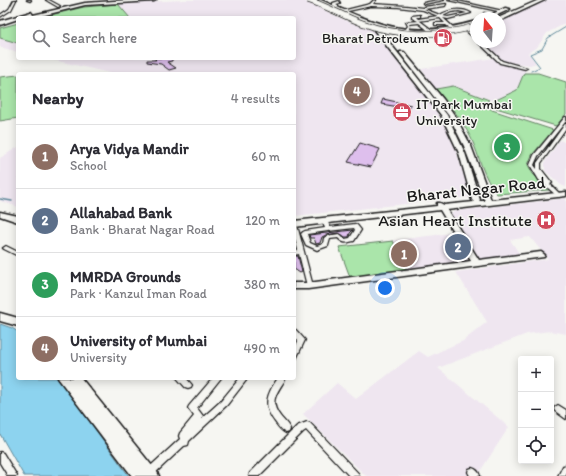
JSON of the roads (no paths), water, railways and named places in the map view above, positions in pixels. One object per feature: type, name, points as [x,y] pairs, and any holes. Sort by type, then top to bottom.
[{"type":"highway","points":[[26,16],[59,6],[95,0]]},
{"type":"highway","points":[[30,16],[79,3],[109,0]]},
{"type":"highway","points":[[34,16],[85,4],[154,0]]},
{"type":"highway","points":[[502,11],[527,0]]},
{"type":"highway","points":[[502,12],[533,0]]},
{"type":"highway","points":[[506,15],[541,0]]},
{"type":"highway","points":[[312,1],[338,8],[371,23],[407,30],[431,30],[440,28],[453,29],[470,26]]},
{"type":"highway","points":[[312,1],[362,25],[376,29],[414,34],[440,28],[468,31]]},
{"type":"highway","points":[[312,1],[363,24],[396,31],[444,33],[470,26]]},
{"type":"highway","points":[[0,24],[16,19]]},
{"type":"highway","points":[[0,24],[16,20]]},
{"type":"street","points":[[0,16],[10,9],[15,0]]},
{"type":"street","points":[[47,0],[59,6]]},
{"type":"street","points":[[371,5],[374,0]]},
{"type":"street","points":[[424,3],[444,1],[502,11]]},
{"type":"street","points":[[338,8],[334,4],[339,2]]},
{"type":"street","points":[[338,8],[371,5],[405,6],[422,9],[442,17],[446,24],[453,29]]},
{"type":"street","points":[[422,9],[445,5]]},
{"type":"street","points":[[335,13],[338,8]]},
{"type":"street","points":[[434,13],[448,10]]},
{"type":"street","points":[[419,16],[413,17],[418,20],[442,17],[448,18],[470,13],[465,10],[458,10],[444,13],[441,16],[442,17]]},
{"type":"street","points":[[440,28],[446,24]]},
{"type":"street","points":[[376,29],[413,67],[441,100],[456,122],[467,145],[488,199]]},
{"type":"street","points":[[388,31],[388,35],[406,68],[448,122],[458,145],[476,200]]},
{"type":"street","points":[[486,48],[501,62],[525,68]]},
{"type":"street","points":[[406,68],[413,67]]},
{"type":"street","points":[[562,193],[536,174],[532,162],[566,118]]},
{"type":"street","points":[[448,122],[456,122]]},
{"type":"street","points":[[562,193],[546,179],[538,166],[541,158],[566,125]]},
{"type":"street","points":[[458,145],[467,145]]},
{"type":"street","name":"Bharat Nagar Road","points":[[296,228],[328,221],[476,200],[562,193]]},
{"type":"street","name":"Bharat Nagar Road","points":[[296,220],[562,193]]},
{"type":"street","points":[[440,206],[477,264]]},
{"type":"street","points":[[0,209],[15,216]]},
{"type":"street","points":[[0,214],[15,216]]},
{"type":"street","points":[[328,221],[331,229]]},
{"type":"street","points":[[355,226],[358,230],[352,240],[344,241],[339,236],[327,238],[326,244],[317,248],[308,244],[304,234],[305,233],[331,229],[355,226]]},
{"type":"street","points":[[296,235],[310,286]]},
{"type":"street","points":[[6,248],[16,253]]},
{"type":"street","points":[[296,253],[301,252]]},
{"type":"street","points":[[296,286],[310,286],[541,256]]},
{"type":"street","points":[[2,316],[16,321]]},
{"type":"street","points":[[2,316],[16,327]]},
{"type":"street","points":[[296,334],[302,340],[296,352]]},
{"type":"street","points":[[65,380],[97,413]]},
{"type":"street","points":[[76,380],[97,413],[147,475],[185,442],[202,419],[224,403],[242,380]]},
{"type":"street","points":[[183,380],[188,384]]},
{"type":"street","points":[[202,419],[192,408],[215,380]]},
{"type":"street","points":[[280,380],[272,391],[269,402],[274,415],[286,429]]},
{"type":"street","points":[[558,409],[566,415]]},
{"type":"street","points":[[253,476],[300,429],[307,426],[354,476]]},
{"type":"street","points":[[0,456],[13,476]]},
{"type":"water","points":[[0,324],[16,331],[16,380],[59,380],[129,476],[24,476],[0,434]]},
{"type":"waterway","points":[[531,71],[540,67],[530,54],[542,49],[548,38],[566,27]]},
{"type":"waterway","points":[[0,199],[12,201]]},
{"type":"place","name":"Bharat Petroleum","points":[[443,38]]},
{"type":"place","name":"University of Mumbai","points":[[357,91]]},
{"type":"place","name":"IT Park Mumbai University","points":[[402,112]]},
{"type":"place","name":"MMRDA Grounds","points":[[507,147]]},
{"type":"place","name":"Asian Heart Institute","points":[[546,220]]},
{"type":"place","name":"Allahabad Bank","points":[[458,247]]},
{"type":"place","name":"Arya Vidya Mandir","points":[[404,254]]}]
